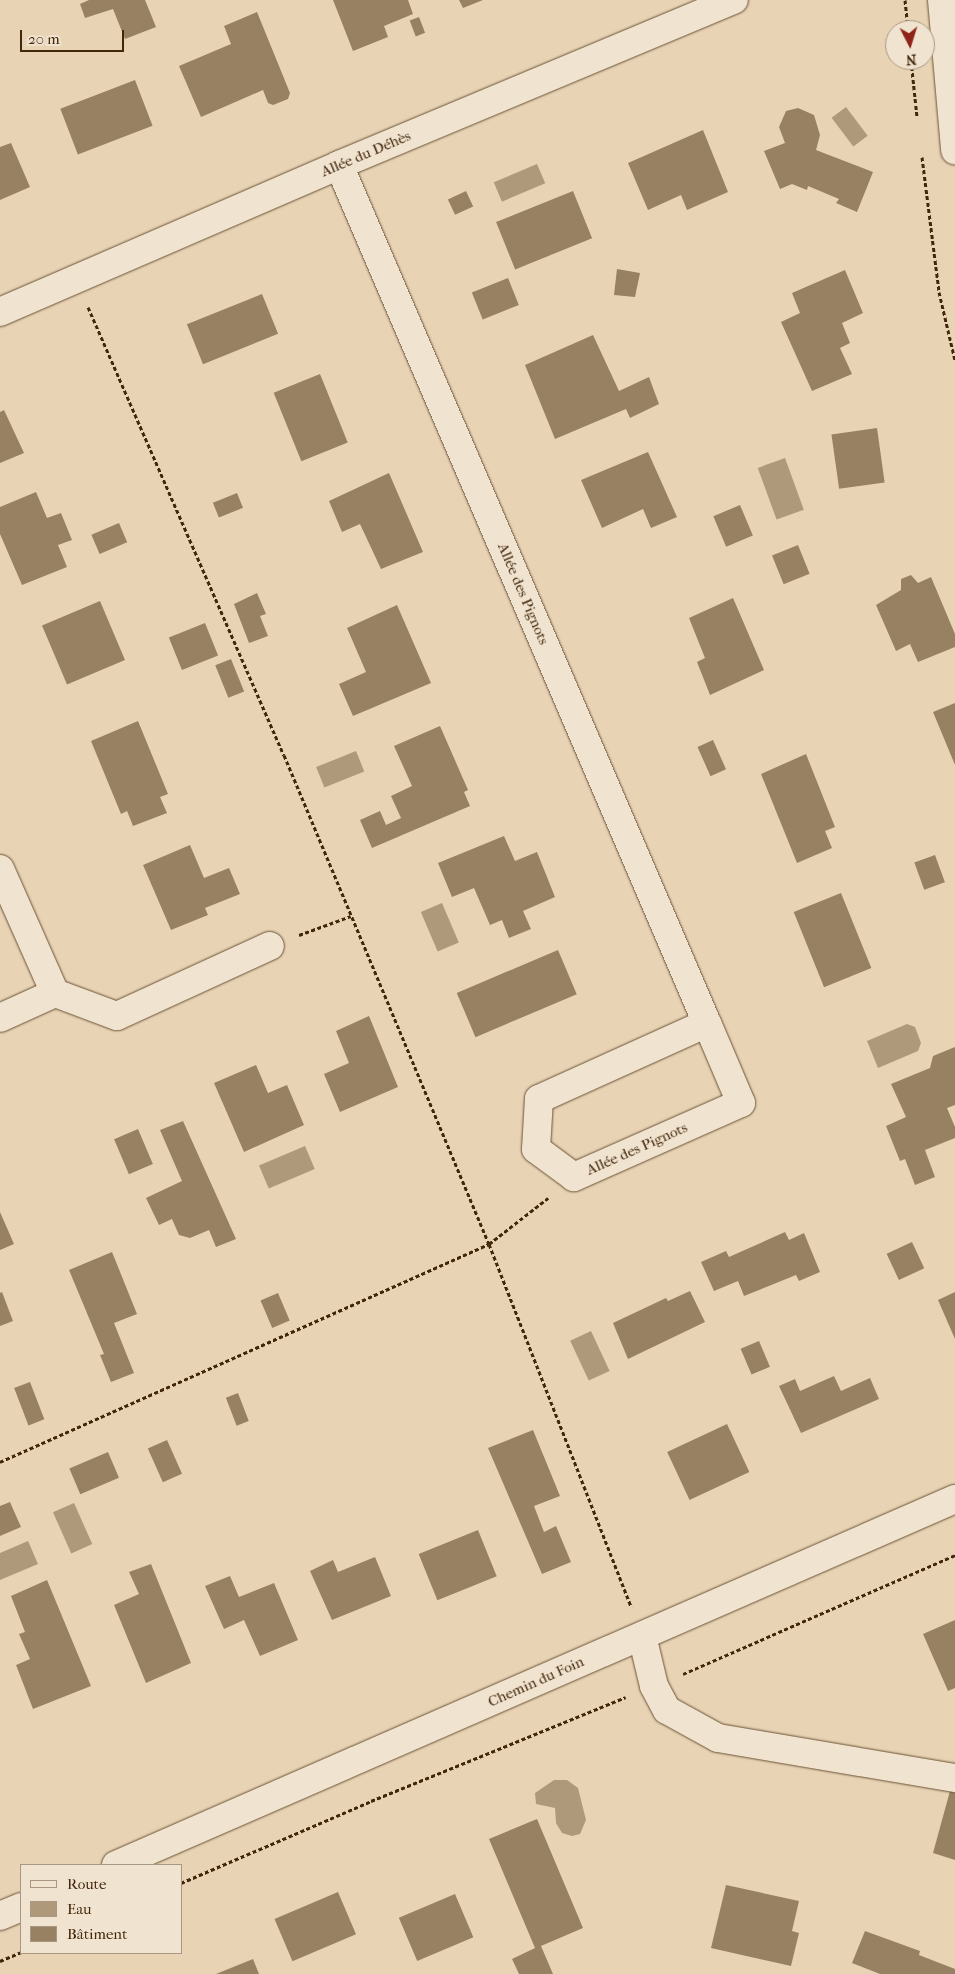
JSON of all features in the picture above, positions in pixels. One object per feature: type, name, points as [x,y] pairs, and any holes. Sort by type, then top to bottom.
[{"type":"street","name":"Allée du Déhès","points":[[0,312],[339,165],[734,0]]},
{"type":"street","points":[[942,0],[955,150]]},
{"type":"street","name":"Allée des Pignots","points":[[339,165],[742,1103],[574,1177],[536,1149],[539,1099],[707,1023]]},
{"type":"street","points":[[0,869],[55,993]]},
{"type":"street","points":[[0,1018],[55,993],[117,1016],[270,946]]},
{"type":"street","name":"Chemin du Foin","points":[[118,1864],[955,1499]]},
{"type":"street","points":[[642,1636],[654,1686],[666,1710],[718,1738],[955,1778]]},
{"type":"street","points":[[0,1916],[20,1906]]},
{"type":"path","points":[[905,0],[907,20]]},
{"type":"path","points":[[912,70],[919,128]]},
{"type":"path","points":[[921,147],[939,292],[955,360]]},
{"type":"path","points":[[76,279],[351,916],[489,1244],[642,1636]]},
{"type":"path","points":[[270,946],[351,916]]},
{"type":"path","points":[[0,1462],[489,1244],[574,1177]]},
{"type":"path","points":[[182,1883],[371,1801],[654,1686],[955,1555]]},
{"type":"path","points":[[0,1961],[20,1952]]},
{"type":"water","points":[[846,107],[868,136],[853,147],[832,118]]},
{"type":"water","points":[[537,164],[545,183],[502,202],[494,182]]},
{"type":"water","points":[[785,458],[804,510],[777,520],[758,468]]},
{"type":"water","points":[[356,751],[364,771],[324,788],[316,767]]},
{"type":"water","points":[[442,903],[459,943],[438,952],[421,912]]},
{"type":"water","points":[[907,1024],[915,1027],[921,1043],[918,1051],[878,1068],[867,1041]]},
{"type":"water","points":[[305,1146],[315,1169],[269,1189],[259,1166]]},
{"type":"water","points":[[591,1331],[610,1371],[589,1381],[570,1341]]},
{"type":"water","points":[[74,1503],[92,1544],[71,1553],[53,1512]]},
{"type":"water","points":[[28,1541],[38,1564],[0,1580],[0,1553]]},
{"type":"water","points":[[554,1780],[567,1780],[578,1788],[586,1820],[580,1834],[572,1836],[562,1833],[556,1823],[555,1808],[536,1804],[535,1793]]},
{"type":"building","points":[[89,0],[145,0],[156,27],[125,39],[113,9],[85,18],[80,4]]},
{"type":"building","points":[[333,0],[408,0],[413,14],[384,26],[388,37],[353,51]]},
{"type":"building","points":[[459,0],[483,0],[463,8]]},
{"type":"building","points":[[257,12],[290,93],[288,99],[273,105],[268,103],[263,90],[201,117],[179,66],[231,44],[224,26]]},
{"type":"building","points":[[419,17],[425,33],[416,36],[410,21]]},
{"type":"building","points":[[135,80],[153,126],[78,154],[60,109]]},
{"type":"building","points":[[798,108],[814,115],[820,135],[816,150],[873,172],[857,212],[836,203],[839,199],[808,186],[807,190],[792,184],[780,189],[764,151],[785,143],[779,127],[786,111]]},
{"type":"building","points":[[703,130],[728,192],[687,210],[681,195],[648,210],[628,163]]},
{"type":"building","points":[[11,143],[30,187],[0,200],[0,147]]},
{"type":"building","points":[[466,191],[473,206],[455,215],[448,199]]},
{"type":"building","points":[[573,191],[592,238],[515,269],[496,222]]},
{"type":"building","points":[[617,269],[640,273],[635,297],[614,295]]},
{"type":"building","points":[[845,270],[863,313],[842,323],[850,343],[840,348],[852,374],[812,391],[781,322],[800,313],[792,293]]},
{"type":"building","points":[[508,278],[519,305],[483,319],[472,293]]},
{"type":"building","points":[[262,294],[278,334],[203,364],[187,324]]},
{"type":"building","points":[[593,335],[619,391],[649,377],[659,404],[630,418],[626,409],[555,439],[525,365]]},
{"type":"building","points":[[320,374],[348,443],[301,461],[274,393]]},
{"type":"building","points":[[4,410],[24,453],[0,463],[0,412]]},
{"type":"building","points":[[877,428],[885,482],[839,489],[831,434]]},
{"type":"building","points":[[648,452],[677,517],[651,528],[643,509],[602,528],[581,480]]},
{"type":"building","points":[[389,473],[423,552],[381,569],[360,524],[342,532],[329,501]]},
{"type":"building","points":[[36,492],[47,518],[61,513],[72,540],[58,545],[67,567],[22,585],[0,534],[0,507]]},
{"type":"building","points":[[237,493],[243,508],[219,518],[213,503]]},
{"type":"building","points":[[740,505],[753,535],[726,547],[713,516]]},
{"type":"building","points":[[119,523],[127,542],[100,554],[91,535]]},
{"type":"building","points":[[798,545],[810,574],[784,584],[772,555]]},
{"type":"building","points":[[911,575],[918,583],[931,577],[955,634],[955,647],[918,662],[910,644],[896,651],[876,605],[901,590],[901,579]]},
{"type":"building","points":[[257,593],[266,614],[260,616],[268,636],[249,643],[234,604]]},
{"type":"building","points":[[733,598],[764,670],[710,695],[697,662],[705,658],[689,618]]},
{"type":"building","points":[[100,601],[125,660],[67,685],[42,626]]},
{"type":"building","points":[[397,605],[431,683],[353,716],[339,684],[366,672],[347,628]]},
{"type":"building","points":[[205,623],[218,655],[182,670],[169,638]]},
{"type":"building","points":[[231,659],[244,691],[228,698],[215,665]]},
{"type":"building","points":[[955,703],[955,765],[933,712]]},
{"type":"building","points":[[138,721],[168,794],[160,797],[167,813],[133,826],[127,811],[121,814],[91,741]]},
{"type":"building","points":[[440,726],[468,790],[464,792],[470,806],[372,848],[360,820],[380,811],[386,825],[401,818],[391,796],[412,786],[394,746]]},
{"type":"building","points":[[713,740],[726,769],[710,776],[697,747]]},
{"type":"building","points":[[806,754],[835,827],[825,831],[832,848],[797,863],[761,774]]},
{"type":"building","points":[[504,836],[515,861],[537,852],[555,897],[523,911],[531,929],[509,938],[502,920],[490,925],[474,888],[452,897],[438,863]]},
{"type":"building","points":[[190,845],[204,878],[229,868],[240,894],[205,908],[208,915],[171,930],[143,865]]},
{"type":"building","points":[[935,855],[945,882],[924,890],[914,863]]},
{"type":"building","points":[[841,893],[871,968],[824,987],[794,912]]},
{"type":"building","points":[[558,950],[577,994],[475,1037],[457,993]]},
{"type":"building","points":[[369,1016],[398,1087],[340,1112],[324,1074],[349,1063],[336,1031]]},
{"type":"building","points":[[955,1047],[955,1105],[947,1108],[955,1127],[955,1138],[925,1150],[935,1177],[915,1185],[905,1159],[900,1161],[886,1126],[906,1117],[891,1084],[930,1068],[933,1056]]},
{"type":"building","points":[[256,1065],[268,1093],[287,1085],[304,1125],[244,1152],[214,1083]]},
{"type":"building","points":[[183,1121],[236,1239],[216,1247],[209,1230],[190,1238],[179,1235],[172,1219],[159,1225],[146,1198],[182,1181],[160,1130]]},
{"type":"building","points":[[138,1129],[153,1164],[129,1174],[114,1139]]},
{"type":"building","points":[[0,1212],[14,1244],[0,1250]]},
{"type":"building","points":[[785,1232],[789,1240],[804,1233],[820,1272],[799,1281],[796,1275],[744,1296],[738,1281],[714,1291],[701,1262],[726,1251],[729,1257]]},
{"type":"building","points":[[912,1242],[924,1268],[899,1280],[887,1254]]},
{"type":"building","points":[[112,1252],[137,1314],[114,1323],[134,1373],[111,1382],[100,1355],[104,1354],[69,1270]]},
{"type":"building","points":[[690,1291],[705,1322],[628,1359],[613,1323],[666,1298],[668,1301]]},
{"type":"building","points":[[2,1292],[13,1321],[0,1326],[0,1293]]},
{"type":"building","points":[[955,1292],[955,1339],[938,1300]]},
{"type":"building","points":[[278,1293],[290,1321],[272,1328],[261,1300]]},
{"type":"building","points":[[759,1341],[770,1367],[752,1375],[741,1349]]},
{"type":"building","points":[[834,1376],[841,1391],[870,1378],[879,1399],[801,1433],[779,1386],[795,1379],[800,1391]]},
{"type":"building","points":[[30,1382],[44,1419],[28,1425],[14,1388]]},
{"type":"building","points":[[238,1393],[249,1421],[237,1426],[226,1398]]},
{"type":"building","points":[[727,1424],[749,1472],[690,1500],[667,1452]]},
{"type":"building","points":[[533,1430],[560,1496],[534,1506],[544,1532],[556,1526],[571,1562],[542,1574],[488,1448]]},
{"type":"building","points":[[167,1440],[182,1474],[163,1482],[148,1449]]},
{"type":"building","points":[[108,1452],[119,1478],[80,1494],[69,1468]]},
{"type":"building","points":[[10,1502],[21,1527],[0,1536],[0,1506]]},
{"type":"building","points":[[478,1530],[497,1576],[437,1600],[419,1554]]},
{"type":"building","points":[[375,1557],[391,1596],[332,1620],[310,1571],[333,1560],[338,1572]]},
{"type":"building","points":[[151,1564],[191,1663],[146,1683],[114,1605],[139,1594],[129,1572]]},
{"type":"building","points":[[230,1576],[239,1597],[274,1583],[298,1640],[260,1656],[244,1620],[224,1629],[205,1586]]},
{"type":"building","points":[[47,1580],[91,1686],[33,1709],[16,1665],[30,1659],[19,1634],[25,1632],[11,1596]]},
{"type":"building","points":[[955,1620],[955,1688],[948,1691],[923,1634]]},
{"type":"building","points":[[950,1791],[955,1793],[955,1860],[933,1853]]},
{"type":"building","points":[[537,1819],[583,1928],[541,1946],[553,1974],[519,1974],[512,1959],[535,1948],[489,1839]]},
{"type":"building","points":[[726,1885],[799,1901],[792,1931],[799,1933],[791,1966],[711,1948]]},
{"type":"building","points":[[338,1892],[356,1934],[292,1961],[274,1919]]},
{"type":"building","points":[[455,1894],[473,1937],[417,1961],[399,1918]]},
{"type":"building","points":[[865,1931],[920,1951],[919,1955],[955,1969],[955,1974],[880,1974],[852,1963]]},
{"type":"building","points":[[253,1959],[259,1974],[216,1974]]}]
